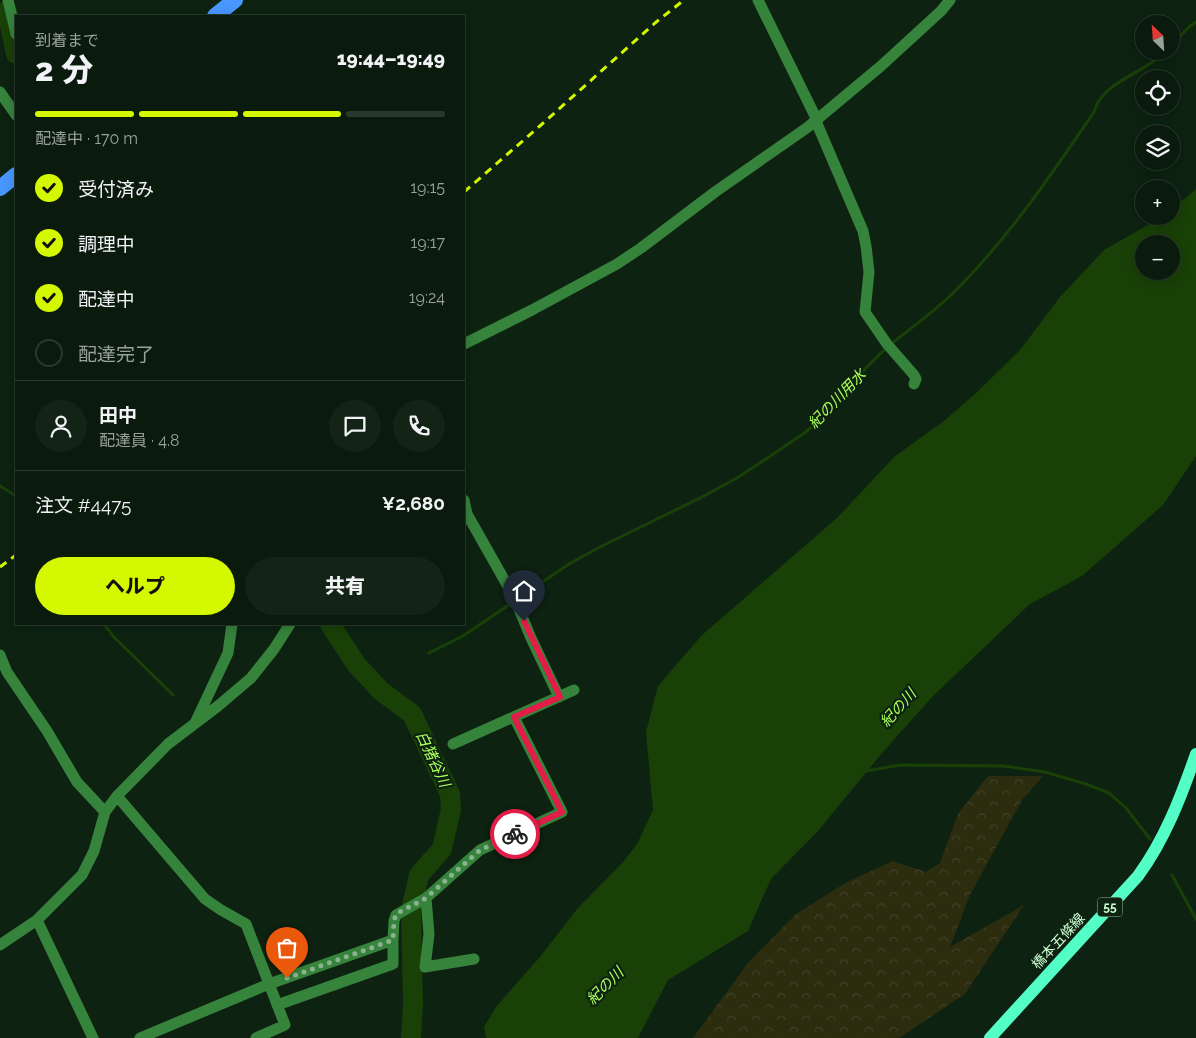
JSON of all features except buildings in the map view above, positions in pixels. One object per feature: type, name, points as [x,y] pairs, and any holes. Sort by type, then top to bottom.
[{"type":"highway","points":[[216,15],[235,0]]},
{"type":"highway","points":[[0,188],[15,176]]},
{"type":"main road","name":"橋本五條線","points":[[990,1038],[1143,870],[1153,856],[1179,803],[1196,754]]},
{"type":"street","points":[[8,0],[15,30]]},
{"type":"street","points":[[758,0],[816,118],[863,231],[869,272],[865,312],[889,346],[914,375],[916,379],[914,384]]},
{"type":"street","points":[[465,344],[617,264],[808,127],[816,118],[881,66],[941,11],[950,0]]},
{"type":"street","points":[[0,92],[15,114]]},
{"type":"street","points":[[465,505],[467,514],[516,600],[531,638],[560,697]]},
{"type":"street","points":[[195,722],[228,652],[232,625]]},
{"type":"street","points":[[0,944],[37,920],[82,875],[94,851],[106,812],[116,796],[168,744],[218,706],[250,678],[274,649],[289,625]]},
{"type":"street","points":[[0,655],[8,672],[47,731],[77,782],[106,812]]},
{"type":"street","points":[[453,744],[574,690]]},
{"type":"street","points":[[277,1005],[393,964],[394,921],[396,914],[416,903],[480,850],[562,812],[514,717]]},
{"type":"street","points":[[116,796],[205,899],[220,910],[246,924],[285,1025],[256,1038]]},
{"type":"street","points":[[416,903],[429,934],[425,967],[474,959]]},
{"type":"street","points":[[37,920],[92,1038]]},
{"type":"street","points":[[140,1038],[269,984],[393,940]]},
{"type":"green space","points":[[988,776],[1043,776],[1022,800],[970,895],[950,947],[1024,905],[965,994],[899,1038],[693,1038],[748,963],[796,914],[847,882],[893,861],[926,872],[940,863],[958,814]]},
{"type":"water","name":"紀の川","points":[[1196,189],[1196,456],[1163,505],[1082,576],[1030,604],[933,696],[882,753],[819,830],[771,879],[748,931],[668,980],[638,1038],[486,1038],[484,1027],[496,1007],[540,957],[577,909],[624,861],[637,844],[653,810],[646,732],[658,686],[701,636],[837,518],[894,457],[944,421],[1020,350],[1060,297],[1104,250],[1148,225],[1180,225],[1180,202]]},
{"type":"waterway","name":"白猪谷川","points":[[7,11],[15,49]]},
{"type":"waterway","name":"紀の川用水","points":[[1180,36],[1196,22]]},
{"type":"waterway","name":"紀の川用水","points":[[891,344],[946,300],[992,251],[1045,183],[1094,112],[1098,102],[1106,93],[1115,85],[1155,60]]},
{"type":"waterway","name":"紀の川用水","points":[[429,653],[463,636],[569,564],[702,497],[737,478],[766,459],[819,421],[849,385],[886,348]]},
{"type":"waterway","name":"紀の川用水","points":[[0,486],[15,495]]},
{"type":"waterway","name":"紀の川用水","points":[[105,625],[113,636],[173,695]]},
{"type":"waterway","name":"白猪谷川","points":[[331,625],[356,664],[381,691],[412,714],[450,794],[451,809],[442,849],[419,875],[411,910],[413,1003],[411,1038]]},
{"type":"waterway","points":[[866,771],[900,765],[1004,766],[1045,772],[1109,793],[1126,808],[1150,839]]},
{"type":"waterway","points":[[1172,875],[1196,919]]},
{"type":"railway","points":[[465,191],[655,23],[684,0]]},
{"type":"railway","points":[[0,567],[15,556]]},
{"type":"way so far","points":[[287,978],[393,940],[396,914],[426,898],[480,850],[515,834]]},
{"type":"route","points":[[515,834],[562,812],[514,717],[560,697],[524,621]]}]
